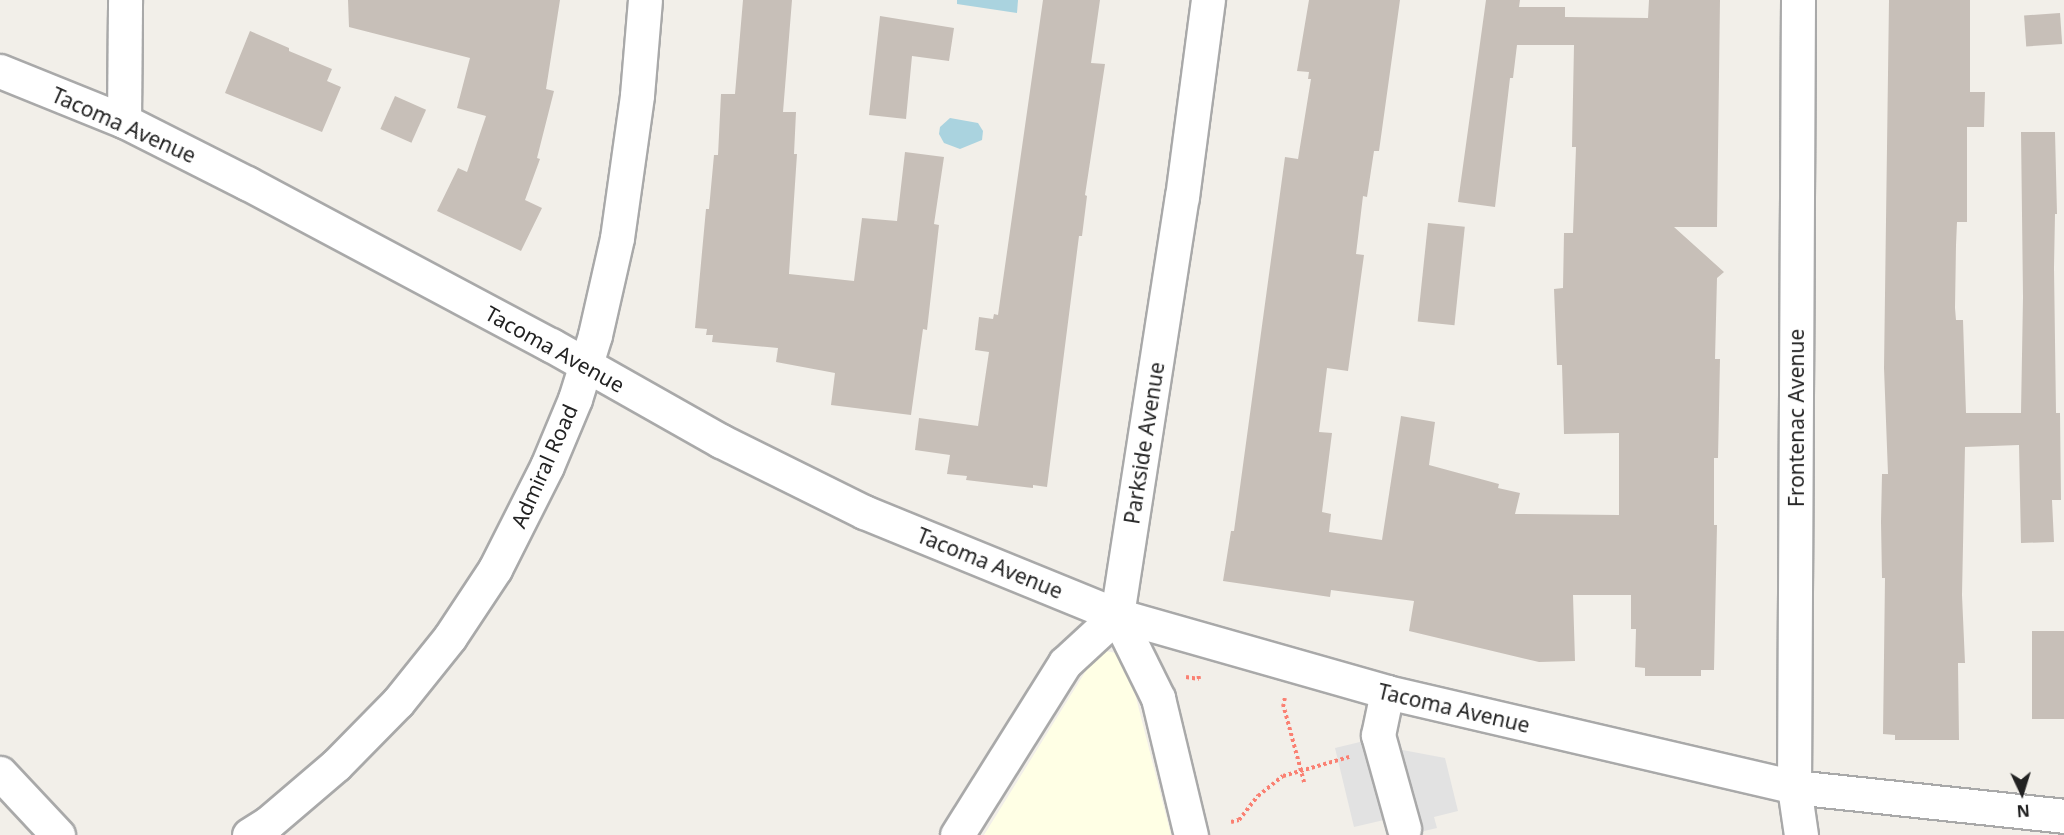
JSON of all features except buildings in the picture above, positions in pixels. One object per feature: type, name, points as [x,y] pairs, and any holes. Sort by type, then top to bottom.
[{"type":"street","points":[[124,121],[125,0]]},
{"type":"street","name":"Admiral Road","points":[[249,835],[268,823],[336,765],[398,702],[450,637],[495,569],[547,466],[575,399],[595,335],[617,238],[637,95],[645,0]]},
{"type":"street","name":"Parkside Avenue","points":[[1117,615],[1182,197],[1208,0]]},
{"type":"street","name":"Frontenac Avenue","points":[[1798,0],[1794,787],[1801,835]]},
{"type":"street","name":"Tacoma Avenue","points":[[0,71],[124,121],[389,258],[721,441],[864,512],[1117,615],[1387,693],[1794,787],[2064,816]]},
{"type":"street","points":[[957,835],[1065,663],[1117,615],[1158,699],[1191,835]]},
{"type":"street","points":[[1387,693],[1378,735],[1404,828]]},
{"type":"street","points":[[0,773],[58,835]]},
{"type":"path","points":[[1182,677],[1199,679]]},
{"type":"path","points":[[1286,691],[1283,704],[1304,782]]},
{"type":"path","points":[[1231,822],[1239,820],[1268,787],[1283,776],[1336,760]]},
{"type":"shaded area","points":[[1106,651],[1116,653],[1130,674],[1171,835],[984,835],[1092,661]]},
{"type":"shaded area","points":[[1360,742],[1445,758],[1458,811],[1434,817],[1437,828],[1407,835],[1387,835],[1384,820],[1354,827],[1335,748]]},
{"type":"water","points":[[957,0],[1018,0],[1017,13],[957,4]]},
{"type":"water","points":[[950,118],[978,123],[983,131],[982,140],[960,149],[944,143],[939,134],[940,127]]}]
